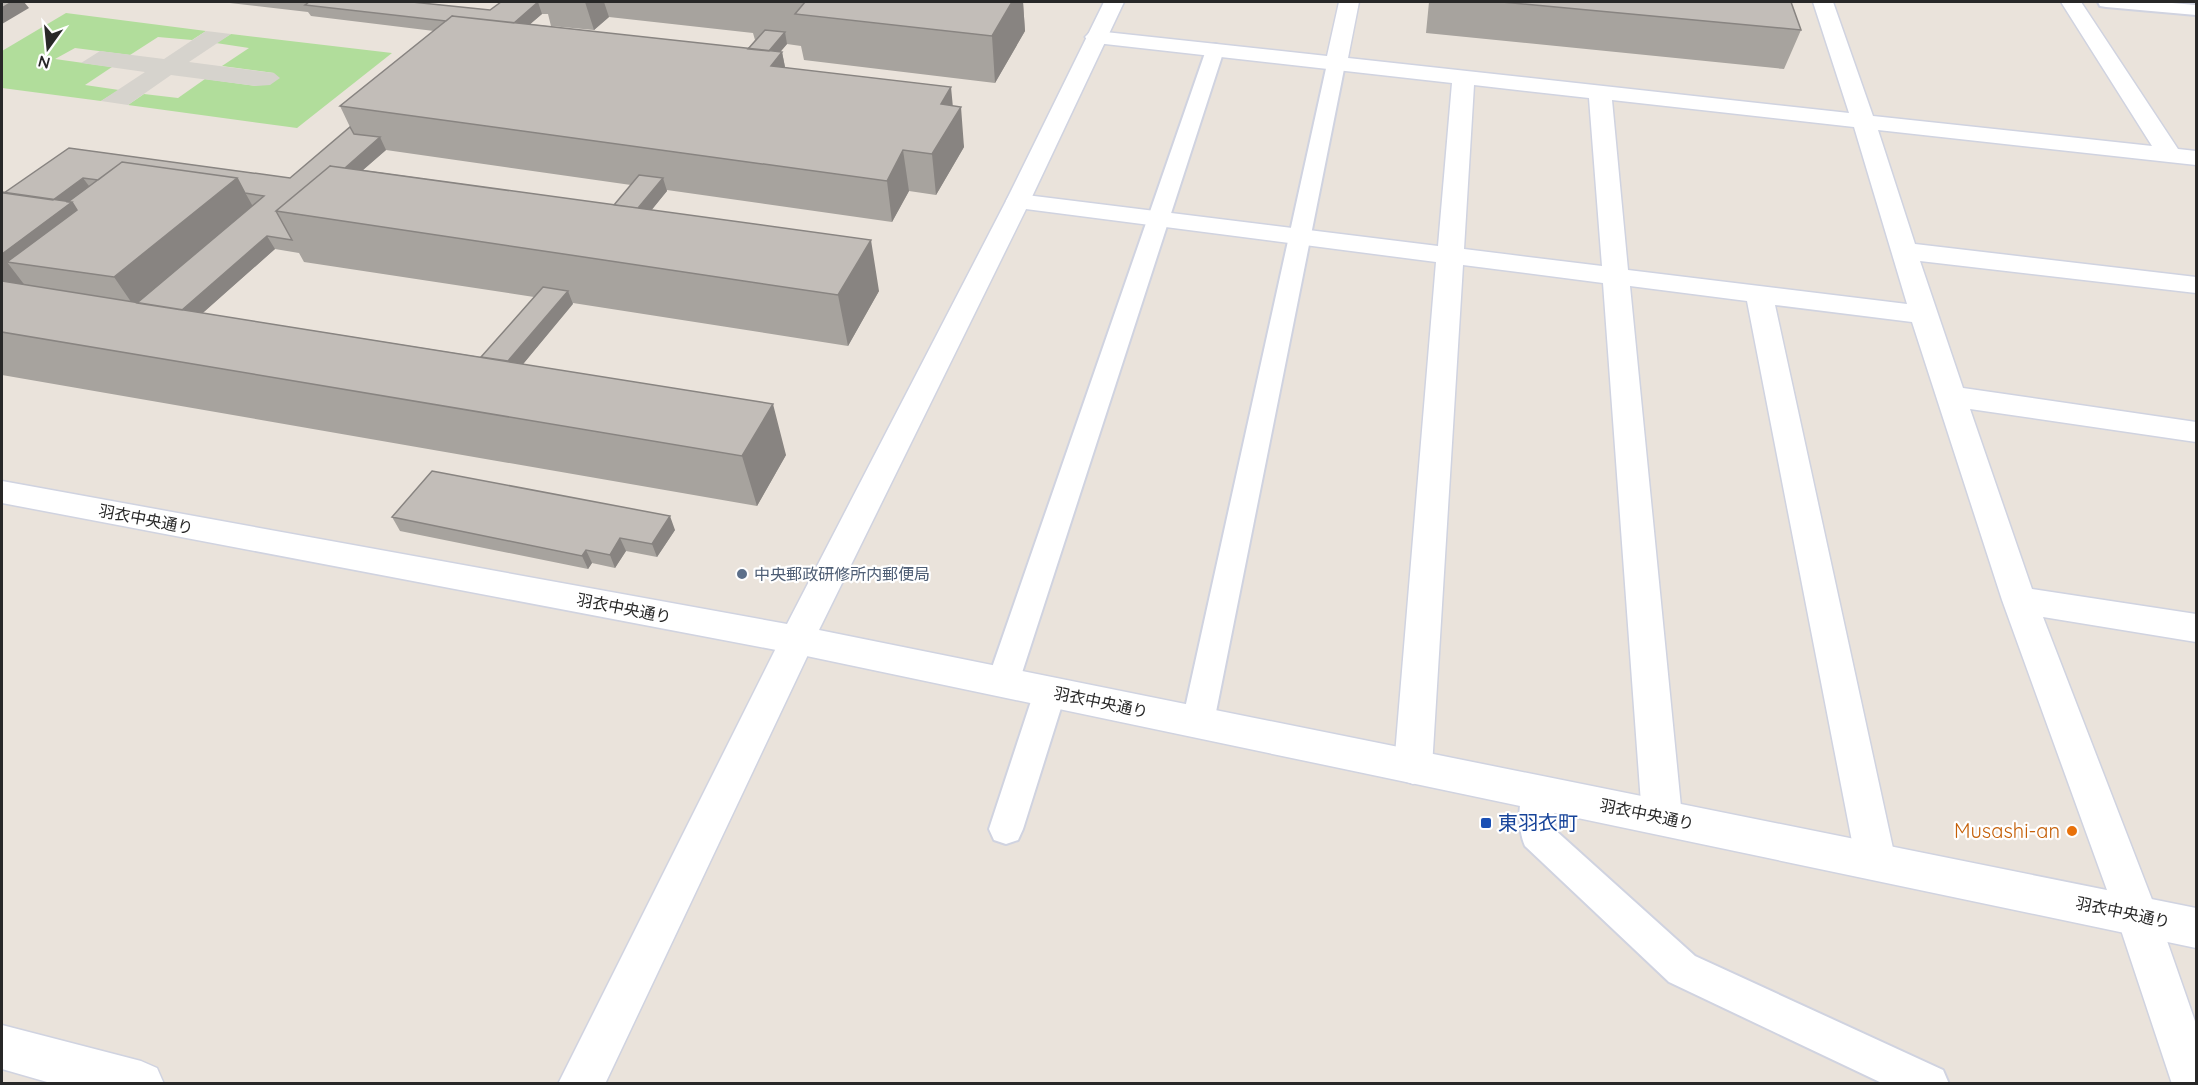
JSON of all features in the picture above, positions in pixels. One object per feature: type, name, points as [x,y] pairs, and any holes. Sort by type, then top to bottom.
[{"type":"street","points":[[581,1083],[797,640],[1018,201],[1114,2]]},
{"type":"street","points":[[1336,64],[1349,2]]},
{"type":"street","points":[[1823,2],[2019,600],[2137,915],[2195,1083]]},
{"type":"street","points":[[2071,2],[2170,155]]},
{"type":"street","points":[[1096,37],[2196,158]]},
{"type":"street","points":[[1413,767],[1463,77]]},
{"type":"street","points":[[1599,93],[1662,817]]},
{"type":"street","points":[[1018,201],[1924,315]]},
{"type":"street","points":[[1905,251],[2196,285]]},
{"type":"street","points":[[1759,294],[1876,862]]},
{"type":"street","points":[[1951,396],[2196,432]]},
{"type":"street","name":"羽衣中央通り","points":[[2,492],[797,640],[2196,928]]},
{"type":"street","points":[[2019,600],[2196,628]]},
{"type":"street","points":[[2,1047],[141,1083]]},
{"type":"lane","points":[[2106,2],[2196,10]]},
{"type":"lane","points":[[1003,682],[1215,50]]},
{"type":"lane","points":[[1198,722],[1336,64]]},
{"type":"lane","points":[[1006,829],[1050,692]]},
{"type":"lane","points":[[1538,792],[1537,835],[1682,969],[1929,1083]]},
{"type":"green space","points":[[66,13],[206,31],[192,40],[158,37],[130,55],[75,48],[55,59],[112,67],[85,85],[119,90],[101,101],[2,88],[2,51]]},
{"type":"green space","points":[[231,34],[392,53],[297,128],[128,105],[144,94],[178,98],[205,79],[256,86],[274,73],[222,66],[249,48],[216,43]]},
{"type":"shaded area","points":[[206,31],[231,34],[189,62],[274,73],[280,78],[270,85],[256,86],[171,75],[128,105],[101,101],[145,72],[81,63],[100,51],[164,59]]},
{"type":"building","points":[[2,2],[12,2],[2,8]]},
{"type":"building","points":[[309,2],[412,2],[490,10],[501,2],[538,2],[514,23],[452,16],[446,21],[305,5]]},
{"type":"building","points":[[805,2],[1012,2],[992,36],[795,14]]},
{"type":"building","points":[[1502,2],[1791,2],[1801,30]]},
{"type":"building","points":[[452,16],[782,52],[771,66],[951,87],[941,104],[961,107],[932,154],[903,150],[887,181],[340,106]]},
{"type":"building","points":[[765,30],[785,32],[769,51],[748,49]]},
{"type":"building","points":[[350,127],[354,134],[380,137],[345,168],[330,166],[276,211],[292,240],[267,236],[182,310],[137,303],[264,196],[245,193],[237,178],[122,162],[98,180],[83,178],[53,200],[4,193],[69,148],[290,178]]},
{"type":"building","points":[[122,162],[237,178],[114,277],[7,262],[77,210],[72,202],[68,202]]},
{"type":"building","points":[[330,166],[871,240],[838,295],[276,211]]},
{"type":"building","points":[[639,175],[663,178],[638,208],[614,205]]},
{"type":"building","points":[[2,192],[72,202],[2,254]]},
{"type":"building","points":[[2,281],[773,404],[742,456],[2,332]]},
{"type":"building","points":[[543,287],[568,291],[508,361],[481,357]]},
{"type":"building","points":[[432,471],[670,516],[652,544],[620,538],[610,555],[586,550],[582,556],[392,517]]},
{"type":"place","name":"中央郵政研修所内郵便局","points":[[742,574]]},
{"type":"place","name":"東羽衣町","points":[[1486,823]]},
{"type":"place","name":"Musashi-an","points":[[2072,831]]}]
